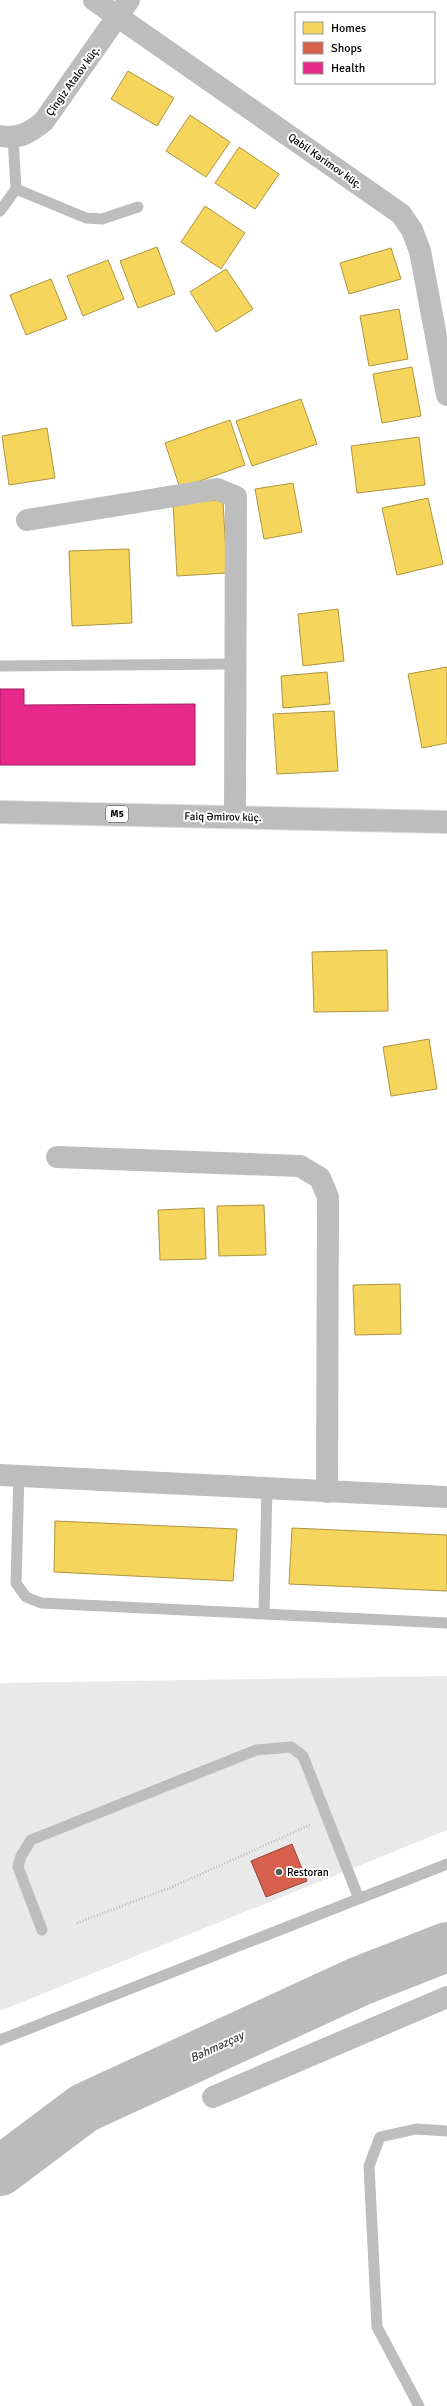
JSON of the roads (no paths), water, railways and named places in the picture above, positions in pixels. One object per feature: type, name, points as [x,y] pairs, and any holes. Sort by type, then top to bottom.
[{"type":"main road","name":"Qabil Kərimov küç.","points":[[94,0],[124,9],[401,214],[412,230],[420,251],[447,395]]},
{"type":"main road","name":"Çingiz Atalov küç.","points":[[6,136],[31,133],[44,121],[124,9]]},
{"type":"main road","points":[[27,520],[217,489],[236,497],[234,664],[235,817]]},
{"type":"main road","name":"Faiq Əmirov küç.","points":[[0,812],[447,822]]},
{"type":"main road","points":[[57,1157],[300,1166],[320,1178],[328,1197],[327,1492]]},
{"type":"main road","points":[[9,1475],[447,1497]]},
{"type":"main road","points":[[213,2097],[447,1998]]},
{"type":"lane","points":[[0,211],[16,189],[6,136]]},
{"type":"lane","points":[[16,189],[86,218],[102,219],[138,207]]},
{"type":"lane","points":[[0,666],[234,664]]},
{"type":"lane","points":[[9,1475],[16,1582],[26,1597],[41,1603],[447,1623]]},
{"type":"lane","points":[[264,1614],[267,1488]]},
{"type":"lane","points":[[42,1930],[18,1867],[21,1856],[31,1840],[256,1750],[291,1747],[303,1756],[359,1899]]},
{"type":"lane","points":[[0,2040],[447,1864]]},
{"type":"lane","points":[[419,2406],[378,2327],[369,2166],[380,2137],[416,2130],[447,2131]]},
{"type":"waterway","name":"Bəhməzçay","points":[[0,2171],[84,2108],[360,1981],[447,1947]]},
{"type":"place","name":"Restoran","points":[[279,1872]]}]
